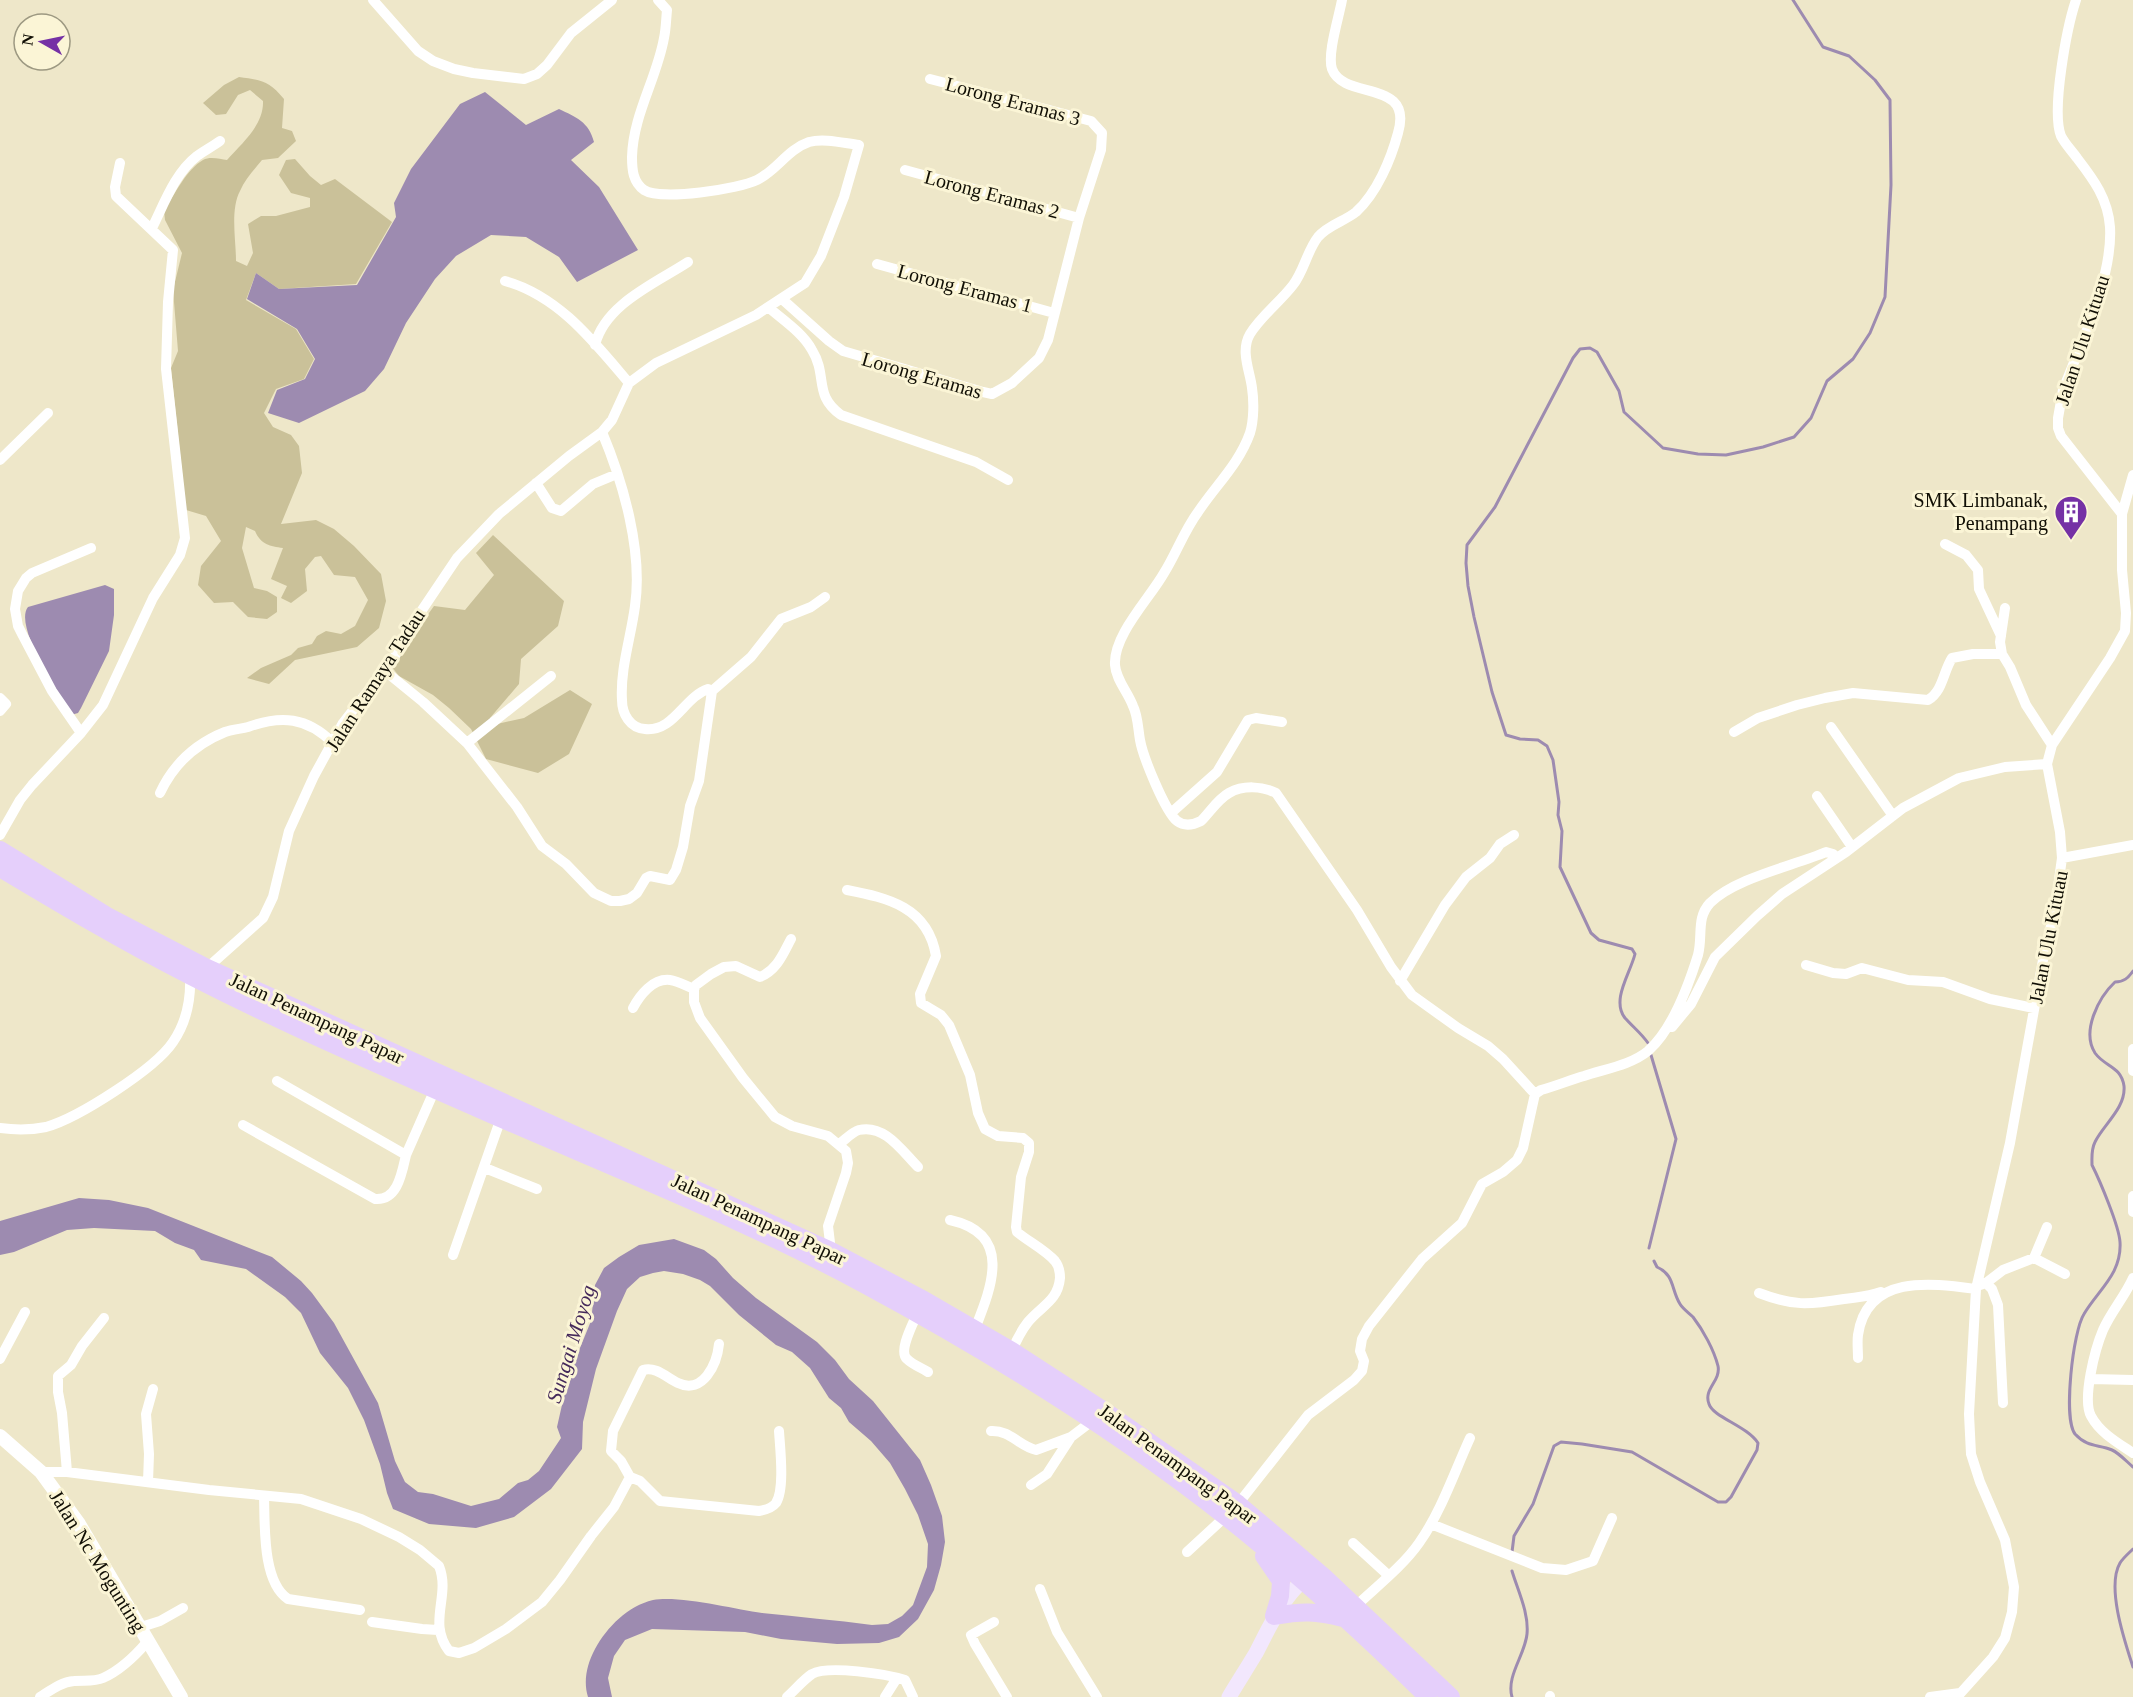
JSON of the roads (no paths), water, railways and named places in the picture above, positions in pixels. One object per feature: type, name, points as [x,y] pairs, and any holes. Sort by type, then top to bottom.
[{"type":"main road","name":"Jalan Penampang Papar","points":[[0,850],[107,916],[207,968],[831,1251],[975,1329],[1115,1418],[1232,1510],[1323,1575],[1352,1613],[1428,1697]]},
{"type":"main road","name":"Jalan Penampang Papar","points":[[0,868],[104,930],[190,976],[435,1089],[727,1217],[861,1283],[917,1314],[1030,1379],[1232,1510],[1260,1543],[1303,1580],[1352,1613],[1451,1697]]},
{"type":"main road","points":[[1229,1697],[1256,1652],[1274,1616],[1280,1596],[1281,1581],[1266,1560],[1260,1543]]},
{"type":"main road","points":[[1274,1616],[1303,1580],[1311,1575],[1323,1575]]},
{"type":"main road","points":[[1274,1616],[1299,1611],[1352,1613]]},
{"type":"street","points":[[373,0],[418,51],[432,61],[473,73],[524,79],[537,74],[547,65],[571,33],[612,0]]},
{"type":"street","points":[[658,0],[668,10],[664,38],[645,97],[632,158],[634,177],[645,190],[655,194],[681,194],[724,189],[756,180],[776,167],[792,152],[811,141],[859,144],[844,197],[821,256],[805,284],[740,324],[656,363],[629,383],[612,420],[602,432],[624,497],[633,542],[635,604],[622,684],[623,711],[636,728],[658,729],[673,719],[703,691],[708,689],[712,691]]},
{"type":"street","points":[[1342,0],[1332,57],[1333,70],[1338,78],[1345,82],[1392,99],[1398,108],[1401,120],[1396,141],[1382,174],[1363,204],[1354,213],[1320,234],[1295,283],[1249,336],[1246,360],[1253,398],[1251,428],[1247,441],[1225,478],[1194,517],[1165,573],[1125,633],[1115,659],[1115,666],[1118,678],[1135,708],[1145,759],[1171,813],[1179,823],[1195,824],[1201,821],[1229,793],[1258,787],[1266,787],[1276,793],[1351,901],[1400,981],[1412,995],[1488,1046],[1503,1059],[1535,1095]]},
{"type":"street","name":"Jalan Ulu Kituau","points":[[1958,1695],[1993,1657],[2005,1638],[2012,1612],[2014,1587],[2005,1540],[1980,1482],[1971,1454],[1969,1414],[1979,1286],[2010,1143],[2034,1008],[2055,909],[2062,858],[2048,764],[2052,745],[2129,632],[2129,612],[2122,570],[2122,513],[2068,447],[2058,428],[2059,404],[2101,286],[2110,240],[2110,226],[2104,197],[2062,138],[2059,124],[2059,99],[2064,56],[2076,0]]},
{"type":"street","name":"Lorong Eramas 3","points":[[930,79],[1095,124]]},
{"type":"street","name":"Lorong Eramas","points":[[782,299],[829,341],[852,355],[992,394],[1012,383],[1040,358],[1045,350],[1102,144],[1102,133],[1095,124]]},
{"type":"street","points":[[152,228],[167,196],[186,167],[195,157],[220,141]]},
{"type":"street","points":[[0,835],[20,800],[81,733],[103,705],[149,606],[180,555],[185,538],[166,369],[168,302],[173,250],[116,196],[115,187],[120,163]]},
{"type":"street","name":"Lorong Eramas 2","points":[[905,170],[1080,218]]},
{"type":"street","points":[[595,345],[597,335],[611,314],[688,262]]},
{"type":"street","name":"Lorong Eramas 1","points":[[877,264],[1054,312]]},
{"type":"street","points":[[505,281],[554,304],[629,383]]},
{"type":"street","points":[[768,308],[811,347],[819,363],[825,400],[841,415],[976,462],[1008,480]]},
{"type":"street","points":[[0,460],[48,412]]},
{"type":"street","name":"Jalan Ramaya Tadau","points":[[207,968],[263,918],[273,897],[293,822],[343,723],[385,671],[418,616],[464,549],[499,514],[602,432]]},
{"type":"street","points":[[536,483],[557,512],[564,510],[593,484],[617,474]]},
{"type":"street","points":[[2122,513],[2133,475]]},
{"type":"street","points":[[1945,544],[1966,555],[1978,570],[1978,589],[2001,636]]},
{"type":"street","points":[[81,733],[52,691],[18,626],[15,609],[18,591],[32,573],[91,548]]},
{"type":"street","points":[[385,671],[467,743],[518,807],[546,851],[566,864],[601,898],[620,901],[629,899],[637,893],[646,878],[651,876],[669,880],[676,870],[683,848],[690,806],[701,770],[712,691],[751,657],[781,619],[811,607],[825,597]]},
{"type":"street","points":[[2005,608],[2000,642],[2002,654],[2030,712],[2052,745]]},
{"type":"street","points":[[1734,732],[1758,718],[1797,705],[1853,693],[1928,700],[1939,690],[1952,658],[1972,654],[2002,654]]},
{"type":"street","points":[[467,743],[551,676]]},
{"type":"street","points":[[0,698],[6,704],[0,711]]},
{"type":"street","points":[[1171,813],[1217,772],[1248,720],[1256,718],[1282,722]]},
{"type":"street","points":[[160,793],[169,774],[179,761],[214,737],[233,729],[248,727],[263,721],[294,720],[322,732],[333,743]]},
{"type":"street","points":[[1831,727],[1893,816]]},
{"type":"street","points":[[1658,1039],[1668,1033],[1691,1004],[1715,957],[1727,945],[1782,894],[1837,858],[1903,808],[1959,778],[2005,767],[2048,764]]},
{"type":"street","points":[[1818,796],[1852,847]]},
{"type":"street","points":[[1400,981],[1445,905],[1463,880],[1490,858],[1500,844],[1514,835]]},
{"type":"street","points":[[2062,858],[2133,845]]},
{"type":"street","points":[[1187,1552],[1232,1510],[1308,1415],[1354,1380],[1362,1371],[1364,1361],[1360,1352],[1362,1339],[1369,1326],[1422,1259],[1462,1223],[1482,1184],[1503,1172],[1517,1160],[1523,1148],[1535,1095],[1541,1090],[1611,1068],[1639,1056],[1648,1051],[1658,1039],[1676,1010],[1693,969],[1699,950],[1704,910],[1712,901],[1778,868],[1809,860],[1826,852],[1837,858]]},
{"type":"street","points":[[847,890],[894,901],[913,913],[925,927],[936,956],[920,994],[921,1003],[941,1015],[952,1031],[970,1075],[978,1113],[985,1129],[998,1136],[1023,1138],[1029,1143],[1029,1152],[1021,1177],[1017,1232],[1055,1261],[1059,1267],[1060,1277],[1058,1292],[1028,1322],[1012,1351]]},
{"type":"street","points":[[791,939],[775,968],[766,975],[756,976],[736,966],[731,966],[701,980],[694,989],[694,1002],[700,1017],[743,1078],[775,1117],[792,1126],[828,1137],[846,1151],[848,1163],[828,1226],[831,1251]]},
{"type":"street","points":[[1699,950],[1706,972]]},
{"type":"street","points":[[1806,965],[1833,973],[1846,974],[1862,968],[1908,980],[1943,982],[1975,995],[2034,1008]]},
{"type":"street","points":[[0,1128],[30,1129],[61,1121],[124,1084],[153,1062],[168,1048],[181,1028],[189,1001],[190,976]]},
{"type":"street","points":[[633,1008],[647,989],[658,982],[672,980],[694,989]]},
{"type":"street","points":[[2133,1049],[2133,1071]]},
{"type":"street","points":[[277,1081],[406,1155]]},
{"type":"street","points":[[243,1125],[375,1199],[383,1200],[391,1195],[399,1179],[406,1155],[435,1089]]},
{"type":"street","points":[[453,1255],[501,1118]]},
{"type":"street","points":[[839,1144],[857,1131],[873,1129],[883,1132],[918,1167]]},
{"type":"street","points":[[485,1168],[537,1189]]},
{"type":"street","points":[[2133,1196],[2133,1212]]},
{"type":"street","points":[[950,1220],[972,1227],[987,1242],[992,1255],[993,1279],[975,1329]]},
{"type":"street","points":[[1979,1286],[2002,1270],[2034,1258],[2047,1227]]},
{"type":"street","points":[[2034,1258],[2066,1274]]},
{"type":"street","points":[[2133,1278],[2104,1330],[2091,1379],[2088,1410],[2107,1435],[2133,1453]]},
{"type":"street","points":[[1759,1293],[1782,1302],[1802,1305],[1865,1298],[1896,1287],[1919,1284],[1979,1286],[1992,1289],[1998,1305],[2002,1403]]},
{"type":"street","points":[[1858,1358],[1858,1335],[1868,1308],[1877,1298],[1896,1287]]},
{"type":"street","points":[[0,1359],[25,1312]]},
{"type":"street","points":[[917,1314],[904,1347],[904,1355],[928,1372]]},
{"type":"street","points":[[67,1472],[58,1376],[71,1365],[82,1346],[104,1318]]},
{"type":"street","points":[[719,1344],[712,1370],[706,1378],[693,1385],[677,1383],[652,1369],[643,1370],[613,1431],[611,1451],[621,1461],[630,1477],[640,1481],[660,1501],[750,1511],[766,1509],[776,1503],[778,1498],[781,1467],[779,1431]]},
{"type":"street","points":[[2091,1379],[2133,1380]]},
{"type":"street","points":[[148,1482],[149,1454],[146,1414],[153,1389]]},
{"type":"street","points":[[991,1431],[1003,1431],[1036,1450],[1071,1437],[1092,1421]]},
{"type":"street","name":"Jalan Nc Mogunting","points":[[0,1436],[41,1472],[79,1524],[181,1697]]},
{"type":"street","points":[[1031,1485],[1047,1474],[1071,1437]]},
{"type":"street","points":[[1352,1613],[1419,1544],[1431,1524],[1470,1438]]},
{"type":"street","points":[[41,1472],[67,1472],[264,1496],[301,1498],[361,1519],[399,1537],[420,1550],[439,1566],[443,1588],[438,1630],[449,1651],[453,1653],[466,1652],[506,1629],[538,1606],[614,1507],[630,1477]]},
{"type":"street","points":[[264,1496],[267,1556],[273,1581],[280,1594],[288,1599],[360,1610]]},
{"type":"street","points":[[1431,1524],[1542,1568],[1566,1570],[1593,1561],[1612,1518]]},
{"type":"street","points":[[1353,1543],[1388,1575]]},
{"type":"street","points":[[1040,1589],[1057,1632],[1097,1697]]},
{"type":"street","points":[[141,1627],[160,1621],[183,1608]]},
{"type":"street","points":[[372,1622],[438,1630]]},
{"type":"street","points":[[994,1622],[972,1635],[975,1644],[1008,1697]]},
{"type":"street","points":[[40,1697],[62,1684],[104,1678],[132,1659],[147,1642]]},
{"type":"street","points":[[787,1697],[807,1677],[822,1671],[868,1673],[905,1680],[913,1697]]},
{"type":"street","points":[[885,1697],[897,1678]]},
{"type":"street","points":[[1930,1697],[1958,1695]]},
{"type":"waterway","points":[[1648,1043],[1621,1011],[1621,995],[1635,954],[1632,949],[1599,940],[1591,933],[1560,867],[1562,831],[1558,815],[1559,802],[1553,760],[1547,746],[1538,740],[1506,735],[1492,692],[1474,617],[1468,586],[1467,545],[1495,507],[1573,358],[1580,349],[1590,348],[1597,352],[1619,391],[1624,412],[1663,448],[1698,454],[1726,455],[1794,437],[1811,418],[1827,381],[1853,359],[1870,333],[1885,297],[1891,185],[1890,100],[1875,80],[1849,56],[1823,47],[1793,0]]},
{"type":"waterway","points":[[2133,971],[2126,979],[2115,982],[2109,988],[2098,1005],[2091,1025],[2091,1044],[2095,1053],[2120,1074],[2124,1086],[2124,1094],[2118,1109],[2095,1142],[2092,1156],[2092,1165],[2116,1225],[2120,1253],[2113,1273],[2080,1323],[2073,1355],[2070,1393],[2071,1425],[2075,1434],[2089,1444],[2115,1451],[2133,1467]]},
{"type":"waterway","points":[[1649,1248],[1676,1139],[1651,1055]]},
{"type":"waterway","points":[[1512,1552],[1514,1536],[1533,1504],[1554,1446],[1561,1442],[1632,1452],[1718,1502],[1726,1502],[1731,1497],[1757,1450],[1758,1443],[1753,1437],[1717,1413],[1709,1404],[1708,1394],[1718,1371],[1714,1353],[1697,1322],[1677,1299],[1667,1274],[1657,1267],[1654,1261]]},
{"type":"waterway","points":[[2133,1549],[2120,1563],[2115,1586],[2118,1615],[2133,1667]]},
{"type":"waterway","points":[[1512,1571],[1525,1610],[1527,1626],[1526,1642],[1512,1681],[1512,1697]]},
{"type":"place","name":"SMK Limbanak, Penampang","points":[[2071,541]]},
{"type":"water label","name":"Sungai Moyog","points":[[571,1344]]}]
